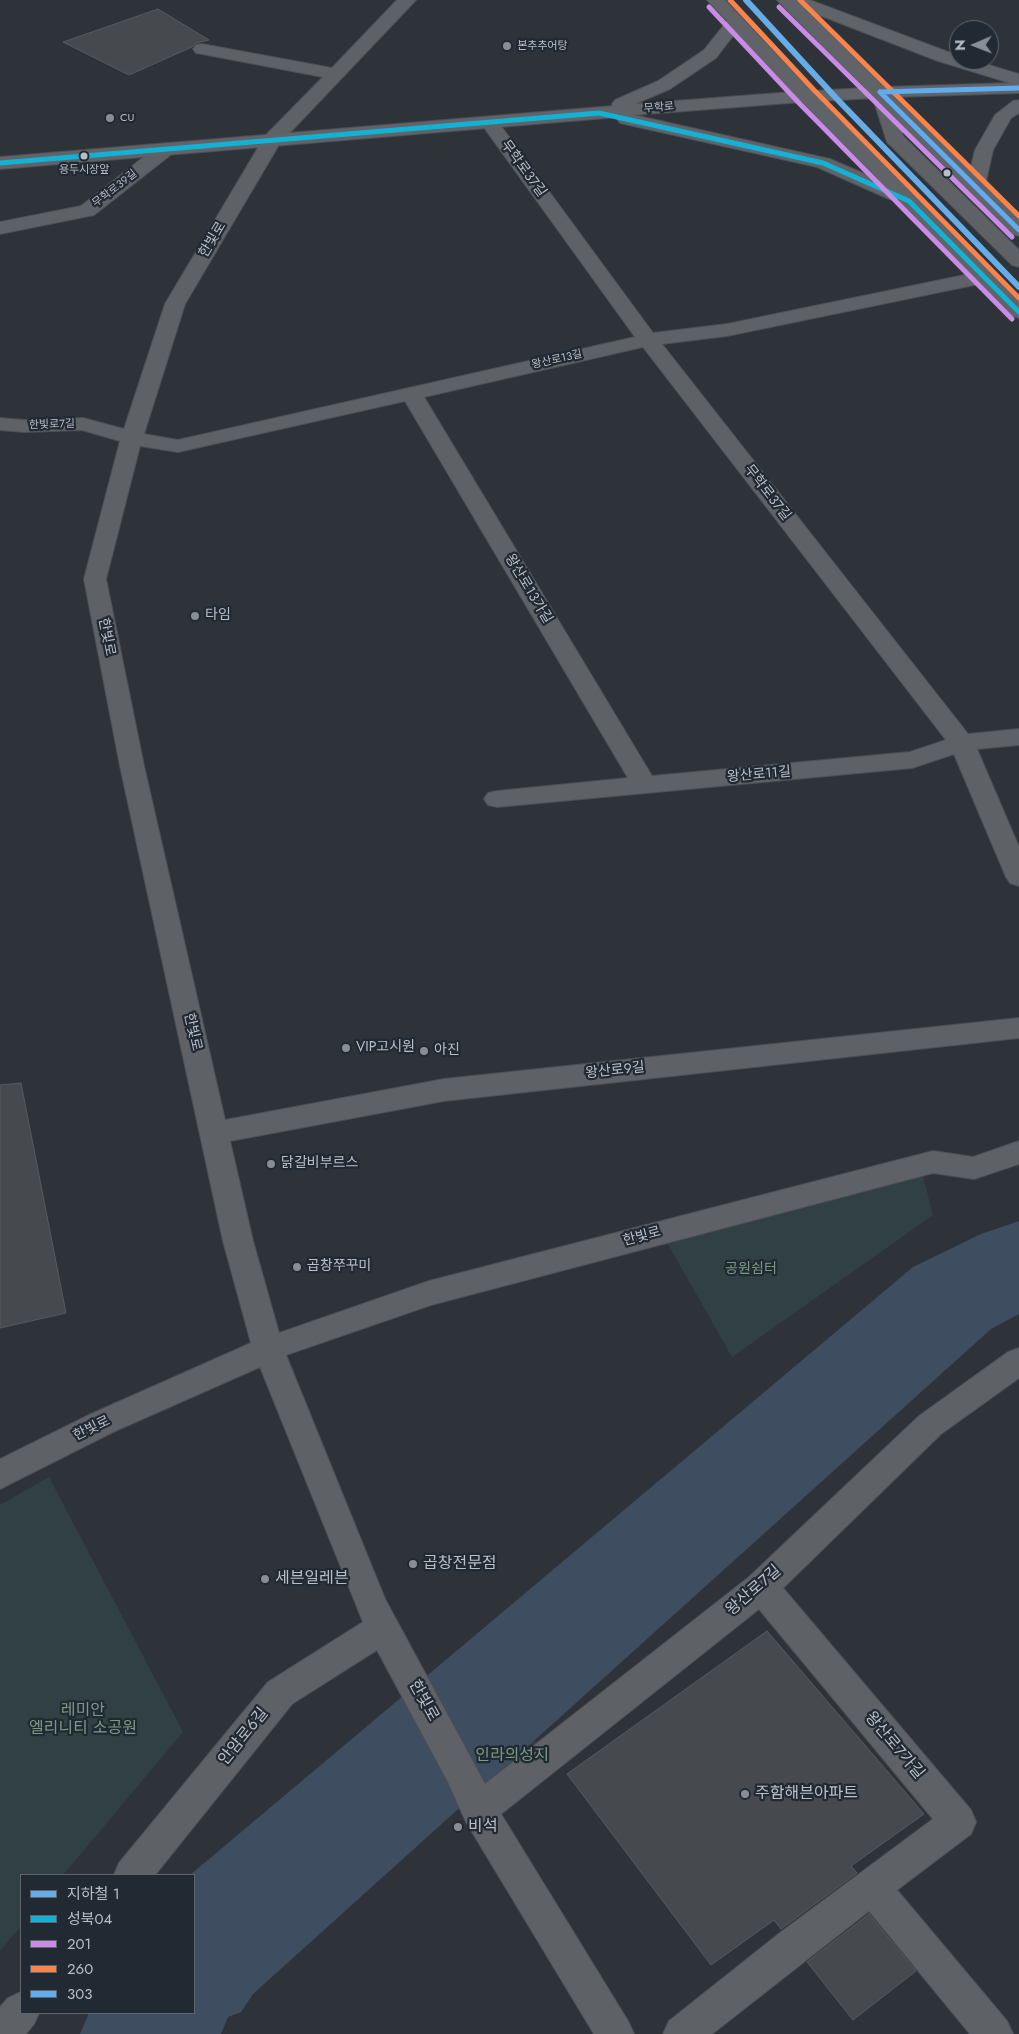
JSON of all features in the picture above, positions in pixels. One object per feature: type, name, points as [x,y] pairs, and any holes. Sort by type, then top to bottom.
[{"type":"main road","points":[[716,0],[806,96],[1019,312]]},
{"type":"main road","points":[[786,0],[1019,230]]},
{"type":"main road","points":[[795,0],[944,58],[1019,80]]},
{"type":"main road","points":[[600,114],[664,85],[710,54],[735,22]]},
{"type":"main road","name":"무학로","points":[[0,163],[806,96],[1019,88]]},
{"type":"main road","points":[[976,186],[984,150],[1004,116],[1019,105]]},
{"type":"main road","points":[[600,114],[823,164],[909,201]]},
{"type":"street","name":"한빛로","points":[[408,0],[272,140],[175,304],[132,438],[95,579],[132,766],[238,1241],[268,1349],[371,1605],[460,1770],[479,1810],[615,2034]]},
{"type":"street","points":[[202,49],[337,74]]},
{"type":"street","points":[[880,92],[894,138],[1019,261]]},
{"type":"street","name":"무학로37길","points":[[489,122],[648,340],[962,743],[1019,876]]},
{"type":"street","name":"무학로39길","points":[[0,228],[87,211],[166,149]]},
{"type":"street","name":"왕산로13길","points":[[132,438],[178,446],[648,340],[727,330],[984,277]]},
{"type":"street","name":"왕산로13가길","points":[[412,393],[646,786]]},
{"type":"street","name":"한빛로7길","points":[[0,424],[24,426],[83,424],[132,438]]},
{"type":"street","name":"왕산로11길","points":[[496,799],[912,760],[962,743],[1019,737]]},
{"type":"street","name":"왕산로9길","points":[[214,1133],[444,1090],[1019,1028]]},
{"type":"street","name":"한빛로","points":[[0,1475],[102,1423],[268,1349],[438,1290],[933,1162],[974,1168],[1019,1152]]},
{"type":"street","name":"왕산로7길","points":[[479,1810],[761,1587],[930,1425],[1019,1361]]},
{"type":"street","name":"왕산로7가길","points":[[682,2034],[871,1886],[958,1822],[761,1587]]},
{"type":"street","name":"안암로6길","points":[[133,1874],[280,1693],[383,1628]]},
{"type":"street","points":[[871,1886],[994,2034]]},
{"type":"street","points":[[2,2034],[20,2012]]},
{"type":"green space","name":"공원쉼터","points":[[920,1165],[933,1215],[732,1357],[661,1232]]},
{"type":"green space","name":"레미안 엘리니티 소공원","points":[[49,1477],[183,1732],[64,1874],[20,1874],[20,1927],[0,1951],[0,1505]]},
{"type":"green space","name":"인라의성지","points":[[517,1722],[549,1756],[479,1810],[460,1770]]},
{"type":"building","points":[[158,9],[209,40],[196,43],[192,47],[129,75],[63,42]]},
{"type":"building","points":[[21,1083],[66,1313],[0,1328],[0,1085]]},
{"type":"building","name":"주함해븐아파트","points":[[767,1631],[924,1814],[851,1866],[857,1873],[781,1929],[774,1920],[711,1965],[567,1774]]},
{"type":"building","points":[[869,1914],[916,1971],[853,2020],[807,1962]]},
{"type":"waterway","points":[[195,1964],[206,1948],[952,1298],[1019,1264]]},
{"type":"waterway","points":[[148,2034],[161,2014]]},
{"type":"metro line","name":"1","points":[[746,0],[837,99],[1019,287]]},
{"type":"transit line","name":"260","points":[[730,0],[813,89],[1019,298]]},
{"type":"transit line","name":"260","points":[[800,0],[1019,216]]},
{"type":"transit line","name":"201","points":[[709,7],[799,103],[1012,319]]},
{"type":"transit line","name":"201","points":[[779,7],[1012,237]]},
{"type":"transit line","name":"303","points":[[880,92],[1019,88]]},
{"type":"transit line","name":"303","points":[[880,92],[1019,230]]},
{"type":"transit line","name":"성북04","points":[[0,163],[599,113],[823,163],[909,201],[1019,312]]},
{"type":"place","name":"본추추어탕","points":[[507,46]]},
{"type":"place","name":"CU","points":[[110,118]]},
{"type":"place","name":"용두시장앞","points":[[84,156]]},
{"type":"place","name":"타임","points":[[195,616]]},
{"type":"place","name":"VIP고시원","points":[[346,1048]]},
{"type":"place","name":"아진","points":[[424,1051]]},
{"type":"place","name":"닭갈비부르스","points":[[271,1164]]},
{"type":"place","name":"곱창쭈꾸미","points":[[297,1267]]},
{"type":"place","name":"곱창전문점","points":[[413,1564]]},
{"type":"place","name":"세븐일레븐","points":[[265,1579]]},
{"type":"place","name":"주함해븐아파트","points":[[745,1794]]},
{"type":"place","name":"비석","points":[[458,1827]]}]
